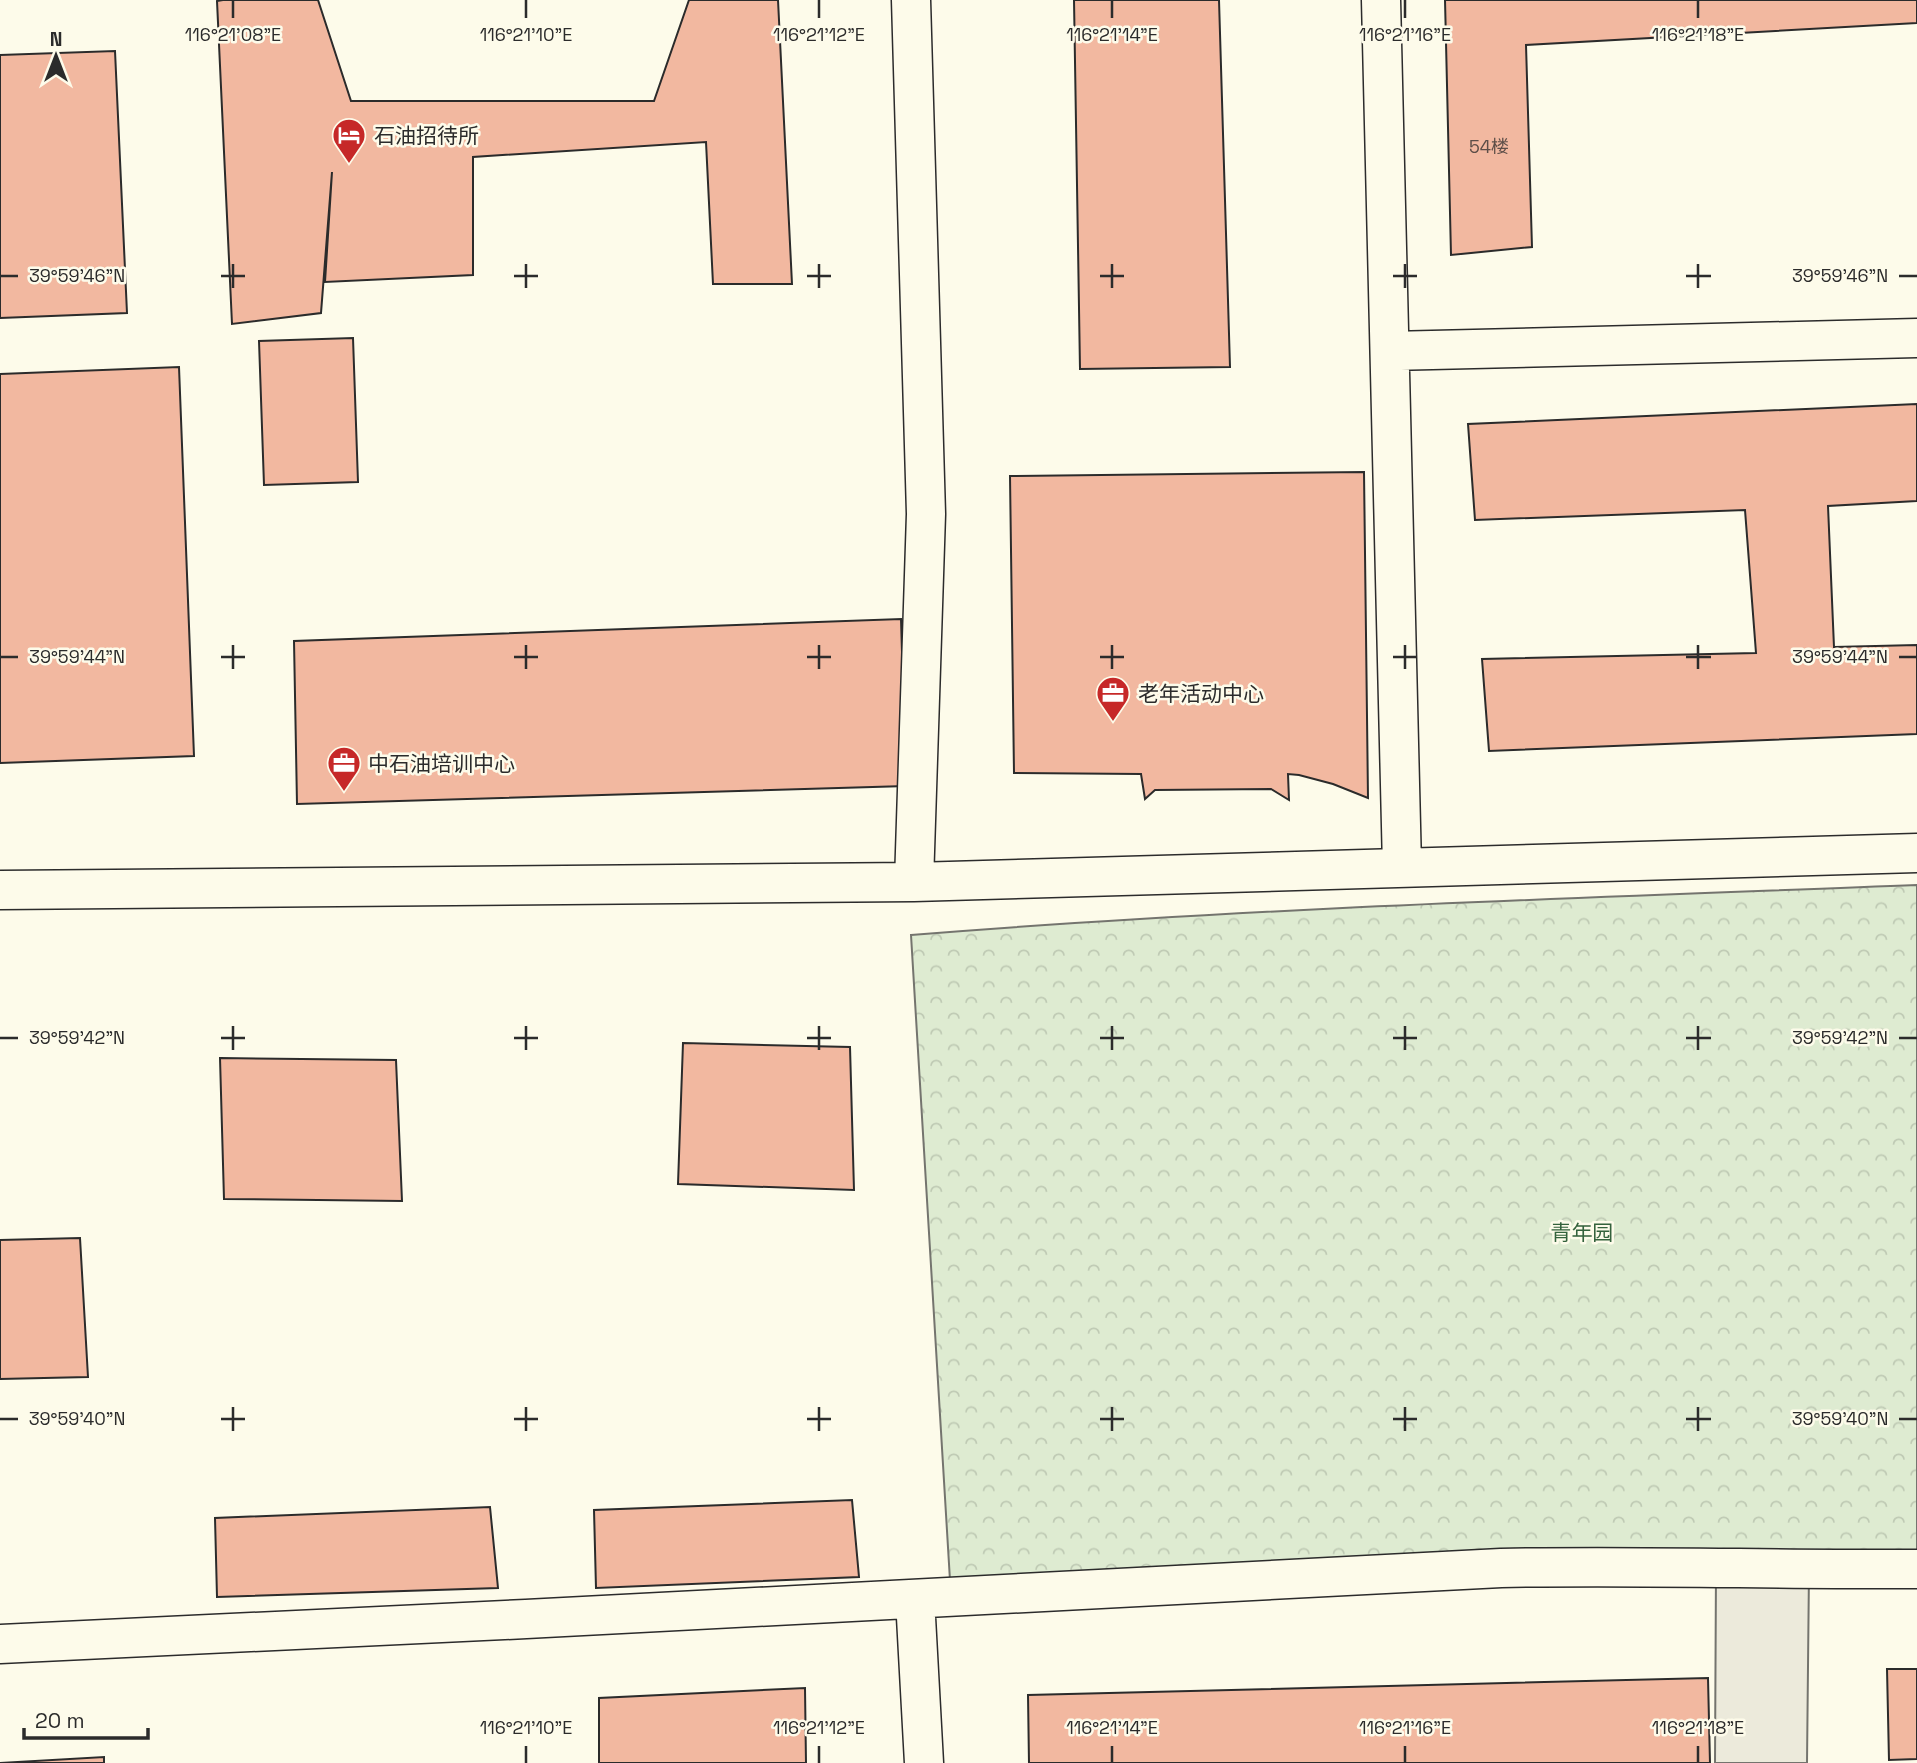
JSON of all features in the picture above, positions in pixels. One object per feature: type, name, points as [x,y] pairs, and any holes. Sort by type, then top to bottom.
[{"type":"street","points":[[911,0],[926,514],[914,882]]},
{"type":"street","points":[[1381,0],[1402,867]]},
{"type":"street","points":[[1390,351],[1917,338]]},
{"type":"street","points":[[0,890],[914,882],[1917,853]]},
{"type":"street","points":[[0,1644],[1501,1568],[1583,1566],[1917,1569]]},
{"type":"street","points":[[915,1599],[924,1763]]},
{"type":"green space","name":"青年园","points":[[1917,885],[1917,1552],[951,1597],[911,935],[1288,911]]},
{"type":"shaded area","points":[[1716,1569],[1809,1570],[1807,1763],[1715,1763]]},
{"type":"building","name":"石油招待所","points":[[318,0],[351,101],[654,101],[689,0],[778,0],[792,284],[713,284],[706,142],[473,157],[473,275],[325,282],[332,172],[321,313],[232,324],[217,1]]},
{"type":"building","points":[[1074,0],[1219,0],[1230,367],[1080,369]]},
{"type":"building","points":[[1445,0],[1917,0],[1917,23],[1526,45],[1532,247],[1451,255]]},
{"type":"building","points":[[115,51],[127,313],[0,318],[0,55]]},
{"type":"building","points":[[353,338],[358,482],[264,485],[259,341]]},
{"type":"building","points":[[179,367],[194,756],[0,763],[0,374]]},
{"type":"building","points":[[1917,404],[1917,501],[1828,506],[1834,647],[1917,645],[1917,734],[1489,751],[1482,659],[1756,653],[1745,510],[1475,520],[1468,424]]},
{"type":"building","points":[[1364,472],[1368,798],[1333,784],[1288,774],[1289,800],[1271,789],[1155,790],[1145,799],[1141,774],[1014,773],[1010,476]]},
{"type":"building","points":[[901,619],[906,786],[297,804],[294,641]]},
{"type":"building","points":[[683,1043],[850,1047],[854,1190],[678,1184]]},
{"type":"building","points":[[220,1058],[396,1060],[402,1201],[224,1199]]},
{"type":"building","points":[[80,1238],[88,1377],[0,1379],[0,1240]]},
{"type":"building","points":[[852,1500],[859,1577],[596,1588],[594,1510]]},
{"type":"building","points":[[490,1507],[498,1588],[217,1597],[215,1518]]},
{"type":"building","points":[[1887,1669],[1917,1669],[1917,1759],[1889,1760]]},
{"type":"building","points":[[1708,1678],[1710,1763],[1029,1763],[1028,1695]]},
{"type":"building","points":[[805,1688],[806,1763],[599,1763],[599,1698]]},
{"type":"building","points":[[104,1757],[104,1763],[0,1763]]},
{"type":"place","name":"石油招待所","points":[[349,165]]},
{"type":"place","name":"老年活动中心","points":[[1113,723]]},
{"type":"place","name":"中石油培训中心","points":[[344,793]]}]
